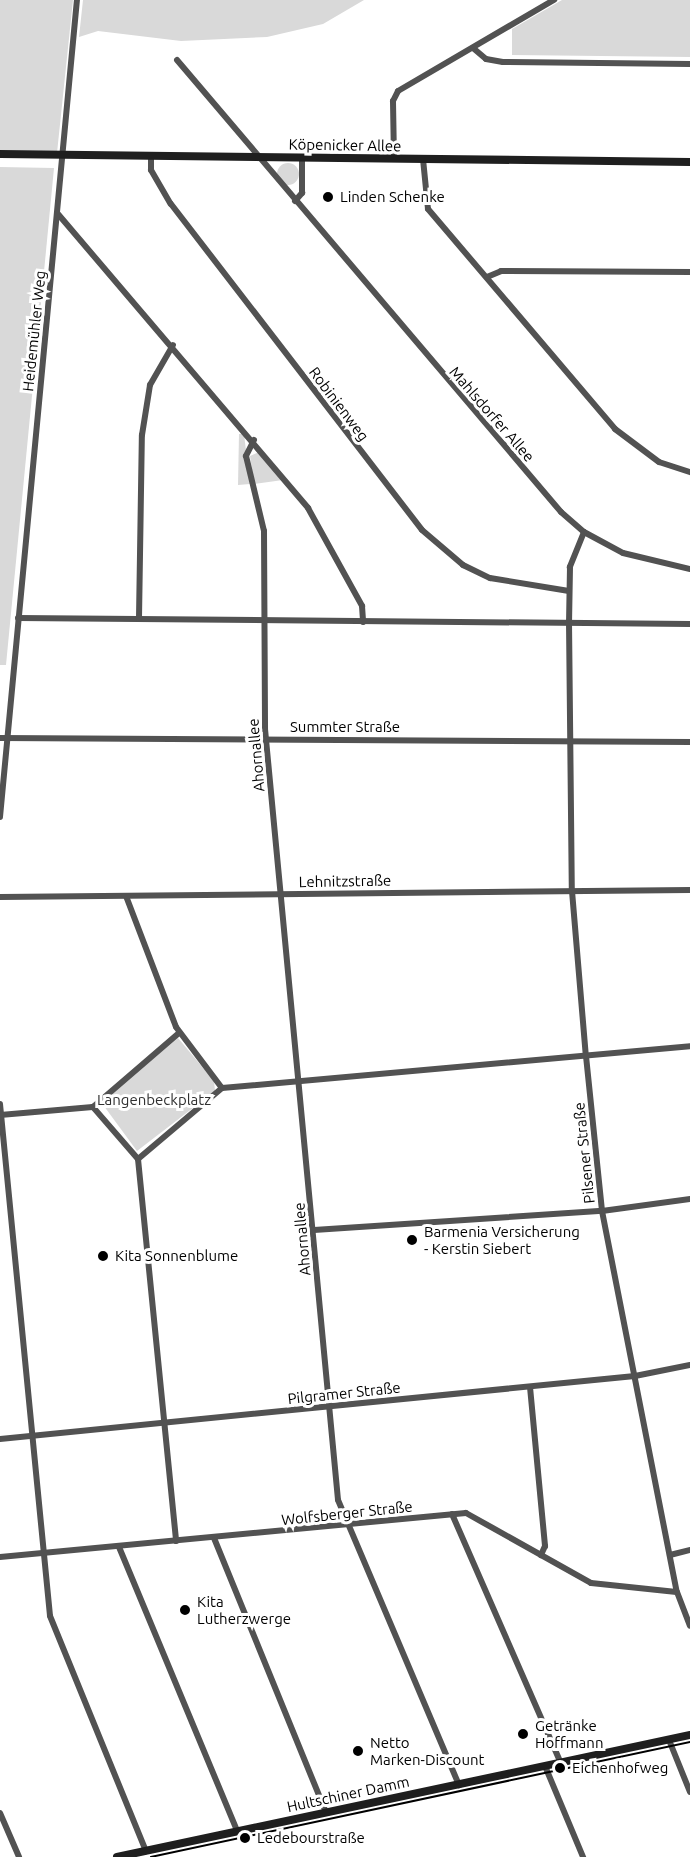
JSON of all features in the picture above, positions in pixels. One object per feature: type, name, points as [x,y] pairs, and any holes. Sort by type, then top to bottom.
[{"type":"street","name":"Heidemühler Weg","points":[[4,738],[58,214],[77,0]]},
{"type":"street","points":[[394,159],[393,101],[398,91],[554,0]]},
{"type":"street","points":[[473,48],[486,59],[503,62],[690,64]]},
{"type":"street","name":"Mahlsdorfer Allee","points":[[177,60],[544,494],[584,532],[648,561],[690,569]]},
{"type":"street","name":"Köpenicker Allee","points":[[0,154],[690,162]]},
{"type":"street","name":"Robinienweg","points":[[151,156],[151,170],[171,204],[422,530],[464,565],[490,578],[569,591]]},
{"type":"street","points":[[295,201],[302,193],[302,158]]},
{"type":"street","points":[[423,159],[428,209],[615,429],[652,458],[690,472]]},
{"type":"street","points":[[58,214],[254,440],[308,508],[362,606],[363,622]]},
{"type":"street","points":[[487,278],[501,271],[690,272]]},
{"type":"street","points":[[140,618],[142,435],[150,385],[173,345]]},
{"type":"street","name":"Ahornallee","points":[[254,440],[246,456],[264,531],[261,667],[266,739],[330,1407],[345,1526],[459,1785]]},
{"type":"street","points":[[569,622],[569,591],[574,550],[584,532]]},
{"type":"street","points":[[18,618],[690,624]]},
{"type":"street","name":"Pilsener Straße","points":[[569,622],[572,891],[602,1211],[677,1592],[690,1626]]},
{"type":"street","points":[[0,817],[4,738]]},
{"type":"street","name":"Summter Straße","points":[[4,738],[690,742]]},
{"type":"street","name":"Lehnitzstraße","points":[[0,897],[690,890]]},
{"type":"street","points":[[126,896],[179,1033],[222,1088]]},
{"type":"street","points":[[0,1115],[93,1107],[179,1033]]},
{"type":"street","points":[[138,1159],[222,1088],[690,1046]]},
{"type":"street","points":[[0,1104],[44,1553],[54,1626],[147,1851]]},
{"type":"street","points":[[93,1107],[138,1159],[176,1541]]},
{"type":"street","points":[[314,1230],[602,1211],[690,1199]]},
{"type":"street","name":"Pilgramer Straße","points":[[0,1439],[635,1376],[690,1365]]},
{"type":"street","points":[[530,1387],[545,1546],[542,1555]]},
{"type":"street","points":[[452,1514],[561,1763]]},
{"type":"street","name":"Wolfsberger Straße","points":[[0,1557],[345,1526],[452,1514],[481,1517],[591,1583],[677,1592]]},
{"type":"street","points":[[214,1538],[326,1813]]},
{"type":"street","points":[[119,1547],[237,1831]]},
{"type":"street","points":[[670,1555],[690,1550]]},
{"type":"street","name":"Hultschiner Damm","points":[[121,1857],[690,1736]]},
{"type":"street","points":[[669,1740],[690,1792]]},
{"type":"street","points":[[545,1766],[583,1857]]},
{"type":"street","points":[[0,1813],[19,1857]]},
{"type":"green space","points":[[0,0],[73,0],[57,153],[0,152]]},
{"type":"green space","points":[[83,0],[364,0],[323,24],[267,37],[181,41],[98,31],[79,37]]},
{"type":"green space","points":[[562,0],[690,0],[690,57],[512,55],[512,29]]},
{"type":"green space","points":[[288,163],[296,166],[299,174],[296,182],[288,185],[280,182],[277,174],[280,166]]},
{"type":"green space","points":[[0,167],[54,168],[6,665],[0,665]]},
{"type":"green space","points":[[239,434],[244,434],[250,484],[238,485]]},
{"type":"green space","points":[[259,452],[283,480],[254,484],[250,456]]},
{"type":"green space","name":"Langenbeckplatz","points":[[178,1038],[214,1081],[215,1091],[137,1151],[101,1102]]},
{"type":"tram line","points":[[151,1857],[690,1742]]},
{"type":"place","name":"Linden Schenke","points":[[328,197]]},
{"type":"place","name":"Barmenia Versicherung - Kerstin Siebert","points":[[412,1240]]},
{"type":"place","name":"Kita Sonnenblume","points":[[103,1256]]},
{"type":"place","name":"Kita Lutherzwerge","points":[[185,1610]]},
{"type":"place","name":"Getränke Hoffmann","points":[[523,1734]]},
{"type":"place","name":"Netto Marken-Discount","points":[[358,1751]]},
{"type":"place","name":"Eichenhofweg","points":[[560,1768]]},
{"type":"place","name":"Ledebourstraße","points":[[245,1838]]}]
